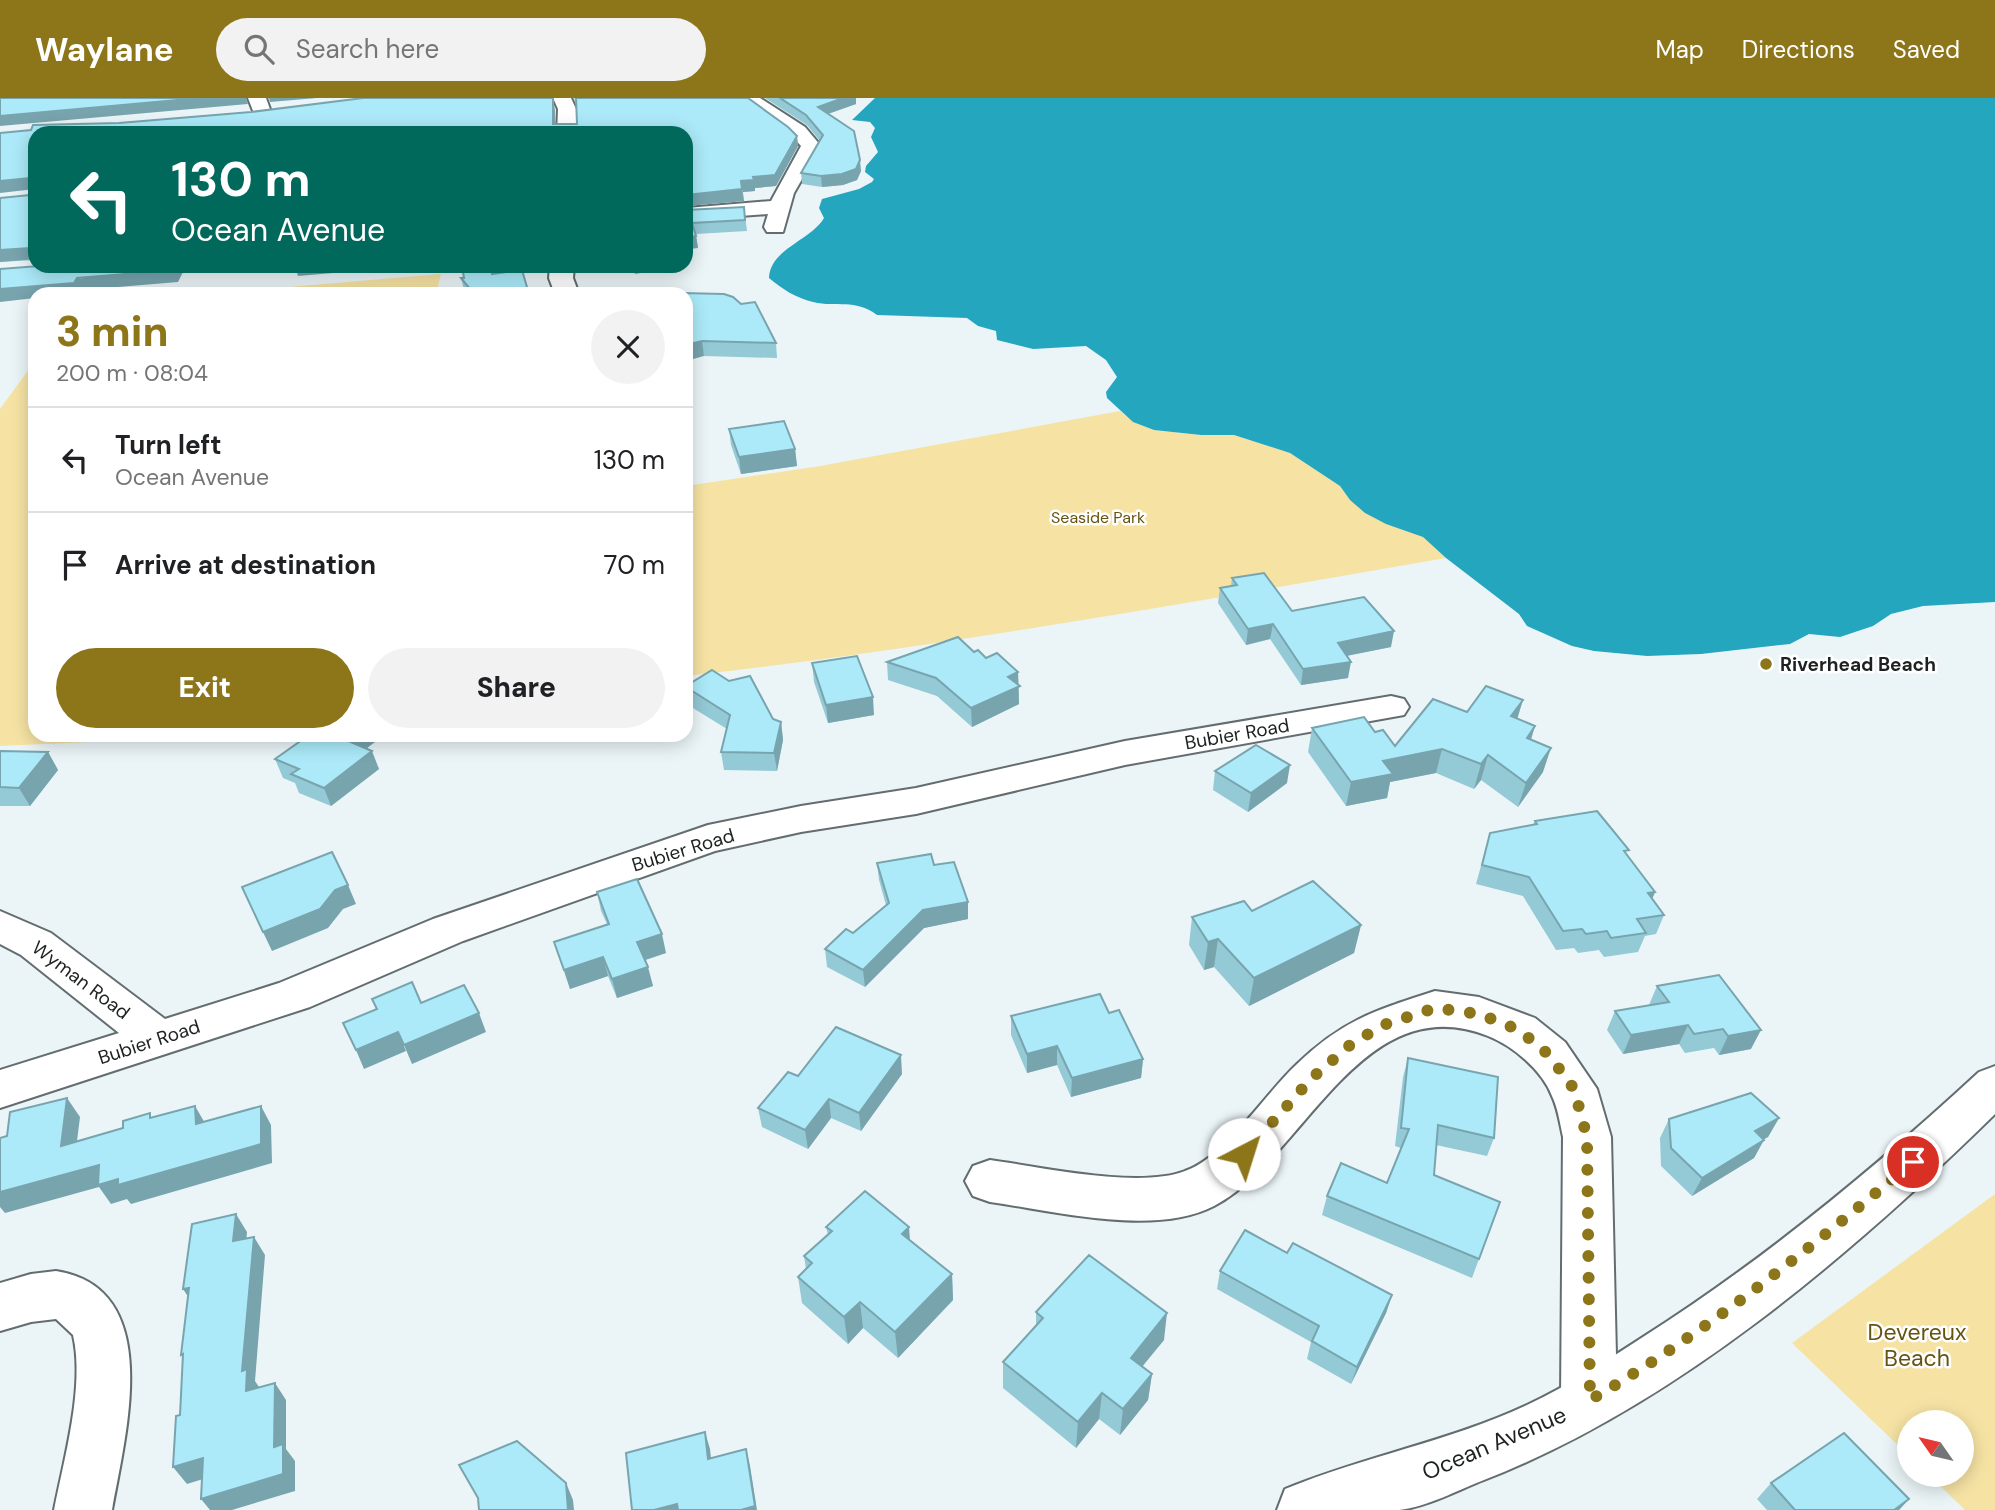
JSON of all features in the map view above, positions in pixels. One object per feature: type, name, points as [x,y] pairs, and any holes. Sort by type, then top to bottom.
[{"type":"street","points":[[562,98],[567,109],[567,126]]},
{"type":"street","points":[[693,214],[777,217],[784,193],[811,146],[797,131],[748,98]]},
{"type":"street","name":"Bubier Road","points":[[0,1090],[294,995],[449,930],[708,839],[801,819],[916,801],[1125,753],[1391,707]]},
{"type":"street","name":"Wyman Road","points":[[0,926],[36,944],[159,1040]]},
{"type":"street","points":[[990,1181],[1138,1201],[1196,1191],[1231,1168],[1312,1078],[1350,1045],[1383,1025],[1435,1008],[1479,1014],[1519,1030],[1549,1055],[1574,1089],[1587,1137],[1590,1400]]},
{"type":"street","name":"Ocean Avenue","points":[[1306,1510],[1475,1455],[1552,1422],[1590,1400],[1707,1326],[1788,1266],[1913,1162],[1995,1085]]},
{"type":"street","points":[[0,1307],[37,1297],[64,1296],[83,1309],[98,1329],[103,1360],[98,1417],[83,1510]]},
{"type":"green space","points":[[441,274],[438,287],[290,287]]},
{"type":"green space","points":[[28,371],[28,742],[89,742],[0,746],[0,409]]},
{"type":"green space","name":"Seaside Park","points":[[1120,411],[1133,422],[1154,430],[1234,435],[1290,453],[1340,486],[1350,500],[1423,537],[1446,558],[972,638],[693,675],[693,485],[820,466]]},
{"type":"green space","name":"Devereux Beach","points":[[1995,1194],[1995,1510],[1965,1510],[1942,1488],[1974,1488],[1974,1410],[1897,1410],[1897,1444],[1792,1343]]},
{"type":"water","points":[[875,98],[1995,98],[1995,602],[1923,606],[1891,614],[1873,626],[1840,637],[1809,634],[1790,644],[1701,654],[1647,656],[1594,651],[1572,646],[1527,626],[1519,614],[1423,537],[1386,524],[1365,513],[1350,500],[1340,486],[1290,453],[1234,435],[1154,430],[1133,422],[1107,398],[1106,392],[1117,377],[1106,360],[1086,346],[1033,349],[997,340],[996,331],[978,326],[967,318],[877,315],[853,305],[822,304],[790,293],[769,278],[771,268],[783,252],[810,233],[824,218],[819,208],[822,199],[859,189],[874,179],[865,172],[866,166],[878,152],[871,137],[875,128],[870,122],[852,120]]},
{"type":"building","points":[[0,98],[200,98],[0,116]]},
{"type":"building","points":[[363,98],[553,98],[553,124],[577,124],[576,98],[748,98],[797,136],[775,175],[741,181],[742,189],[693,194],[693,126],[33,126],[119,123],[251,112]]},
{"type":"building","points":[[780,98],[843,98],[818,107],[854,131],[860,160],[856,169],[842,174],[821,176],[801,173],[823,135],[806,115]]},
{"type":"building","points":[[28,130],[28,178],[0,181],[0,133]]},
{"type":"building","points":[[28,195],[28,248],[0,250],[0,198]]},
{"type":"building","points":[[744,207],[745,220],[693,223],[693,210]]},
{"type":"building","points":[[28,267],[28,273],[138,273],[77,278],[74,283],[0,289],[0,269]]},
{"type":"building","points":[[463,273],[523,273],[527,287],[468,287],[461,278],[464,278]]},
{"type":"building","points":[[693,293],[724,294],[741,304],[755,302],[776,343],[702,341],[693,343]]},
{"type":"building","points":[[784,421],[795,449],[739,457],[729,429]]},
{"type":"building","points":[[1264,573],[1292,611],[1364,597],[1394,631],[1338,643],[1351,662],[1303,669],[1273,624],[1248,629],[1220,588],[1237,585],[1232,578]]},
{"type":"building","points":[[958,637],[974,652],[978,650],[986,658],[997,653],[1018,672],[1008,677],[1020,686],[971,708],[936,678],[887,662]]},
{"type":"building","points":[[857,656],[873,697],[826,705],[812,663]]},
{"type":"building","points":[[712,670],[729,681],[750,676],[773,719],[781,722],[774,753],[721,752],[730,715],[693,691],[693,682]]},
{"type":"building","points":[[1486,686],[1523,700],[1511,716],[1535,726],[1527,738],[1551,748],[1526,783],[1488,755],[1481,764],[1442,749],[1383,761],[1393,774],[1351,782],[1312,728],[1364,717],[1375,732],[1383,730],[1395,746],[1433,699],[1467,712]]},
{"type":"building","points":[[299,742],[351,742],[372,751],[324,788],[291,774],[299,769],[275,759]]},
{"type":"building","points":[[1256,745],[1290,765],[1251,793],[1215,771]]},
{"type":"building","points":[[0,751],[48,752],[19,788],[0,787]]},
{"type":"building","points":[[1597,811],[1629,850],[1624,851],[1655,892],[1648,893],[1664,915],[1637,919],[1646,933],[1611,938],[1607,931],[1586,934],[1582,929],[1563,931],[1529,877],[1482,865],[1490,833],[1537,824],[1535,821]]},
{"type":"building","points":[[332,852],[348,885],[335,890],[320,909],[263,932],[242,887]]},
{"type":"building","points":[[931,854],[934,865],[954,862],[968,902],[923,910],[863,970],[825,949],[846,929],[853,933],[889,903],[877,863]]},
{"type":"building","points":[[637,879],[662,934],[637,942],[648,967],[612,979],[603,957],[564,970],[554,942],[609,924],[597,892]]},
{"type":"building","points":[[1313,881],[1361,925],[1254,978],[1218,939],[1208,942],[1192,917],[1244,901],[1252,911]]},
{"type":"building","points":[[1719,975],[1761,1030],[1728,1036],[1723,1029],[1694,1034],[1688,1025],[1631,1035],[1615,1011],[1669,1002],[1657,986]]},
{"type":"building","points":[[412,982],[421,1003],[464,985],[479,1013],[404,1045],[398,1032],[356,1050],[343,1023],[377,1009],[372,999]]},
{"type":"building","points":[[1100,994],[1109,1013],[1119,1010],[1143,1059],[1072,1078],[1057,1046],[1027,1054],[1011,1016]]},
{"type":"building","points":[[836,1027],[901,1055],[859,1113],[829,1099],[805,1130],[758,1108],[788,1072],[798,1076]]},
{"type":"building","points":[[1408,1058],[1498,1077],[1494,1138],[1438,1125],[1434,1175],[1500,1202],[1479,1259],[1327,1196],[1341,1163],[1387,1183],[1409,1129],[1401,1128]]},
{"type":"building","points":[[1751,1093],[1779,1118],[1755,1131],[1764,1140],[1702,1178],[1671,1148],[1669,1119]]},
{"type":"building","points":[[67,1098],[61,1146],[123,1128],[123,1121],[150,1113],[150,1118],[195,1106],[196,1124],[261,1106],[261,1144],[118,1185],[118,1179],[98,1185],[99,1165],[0,1192],[0,1138],[7,1136],[10,1112]]},
{"type":"building","points":[[865,1191],[909,1227],[902,1234],[952,1274],[895,1332],[860,1302],[844,1317],[798,1277],[812,1263],[804,1256],[832,1231],[826,1227]]},
{"type":"building","points":[[236,1214],[233,1241],[254,1237],[242,1371],[247,1369],[246,1391],[275,1383],[274,1447],[283,1444],[283,1474],[201,1499],[203,1458],[173,1467],[176,1416],[180,1415],[183,1354],[181,1355],[189,1288],[183,1289],[192,1224]]},
{"type":"building","points":[[1245,1230],[1287,1253],[1293,1243],[1392,1295],[1357,1367],[1312,1341],[1319,1326],[1220,1271]]},
{"type":"building","points":[[1089,1255],[1167,1313],[1131,1358],[1152,1374],[1123,1409],[1102,1393],[1078,1422],[1003,1362],[1043,1318],[1036,1312]]},
{"type":"building","points":[[705,1432],[708,1459],[746,1449],[755,1506],[741,1510],[678,1510],[677,1504],[654,1510],[632,1510],[626,1453]]},
{"type":"building","points":[[1844,1433],[1909,1499],[1894,1510],[1795,1510],[1771,1483]]},
{"type":"building","points":[[517,1441],[566,1483],[568,1510],[479,1510],[478,1498],[459,1465]]},
{"type":"place","name":"Riverhead Beach","points":[[1766,664]]},
{"type":"route","points":[[1244,1154],[1312,1078],[1350,1045],[1383,1025],[1435,1008],[1479,1014],[1519,1030],[1549,1055],[1574,1089],[1587,1137],[1590,1400],[1716,1321],[1832,1231],[1913,1162]]}]
